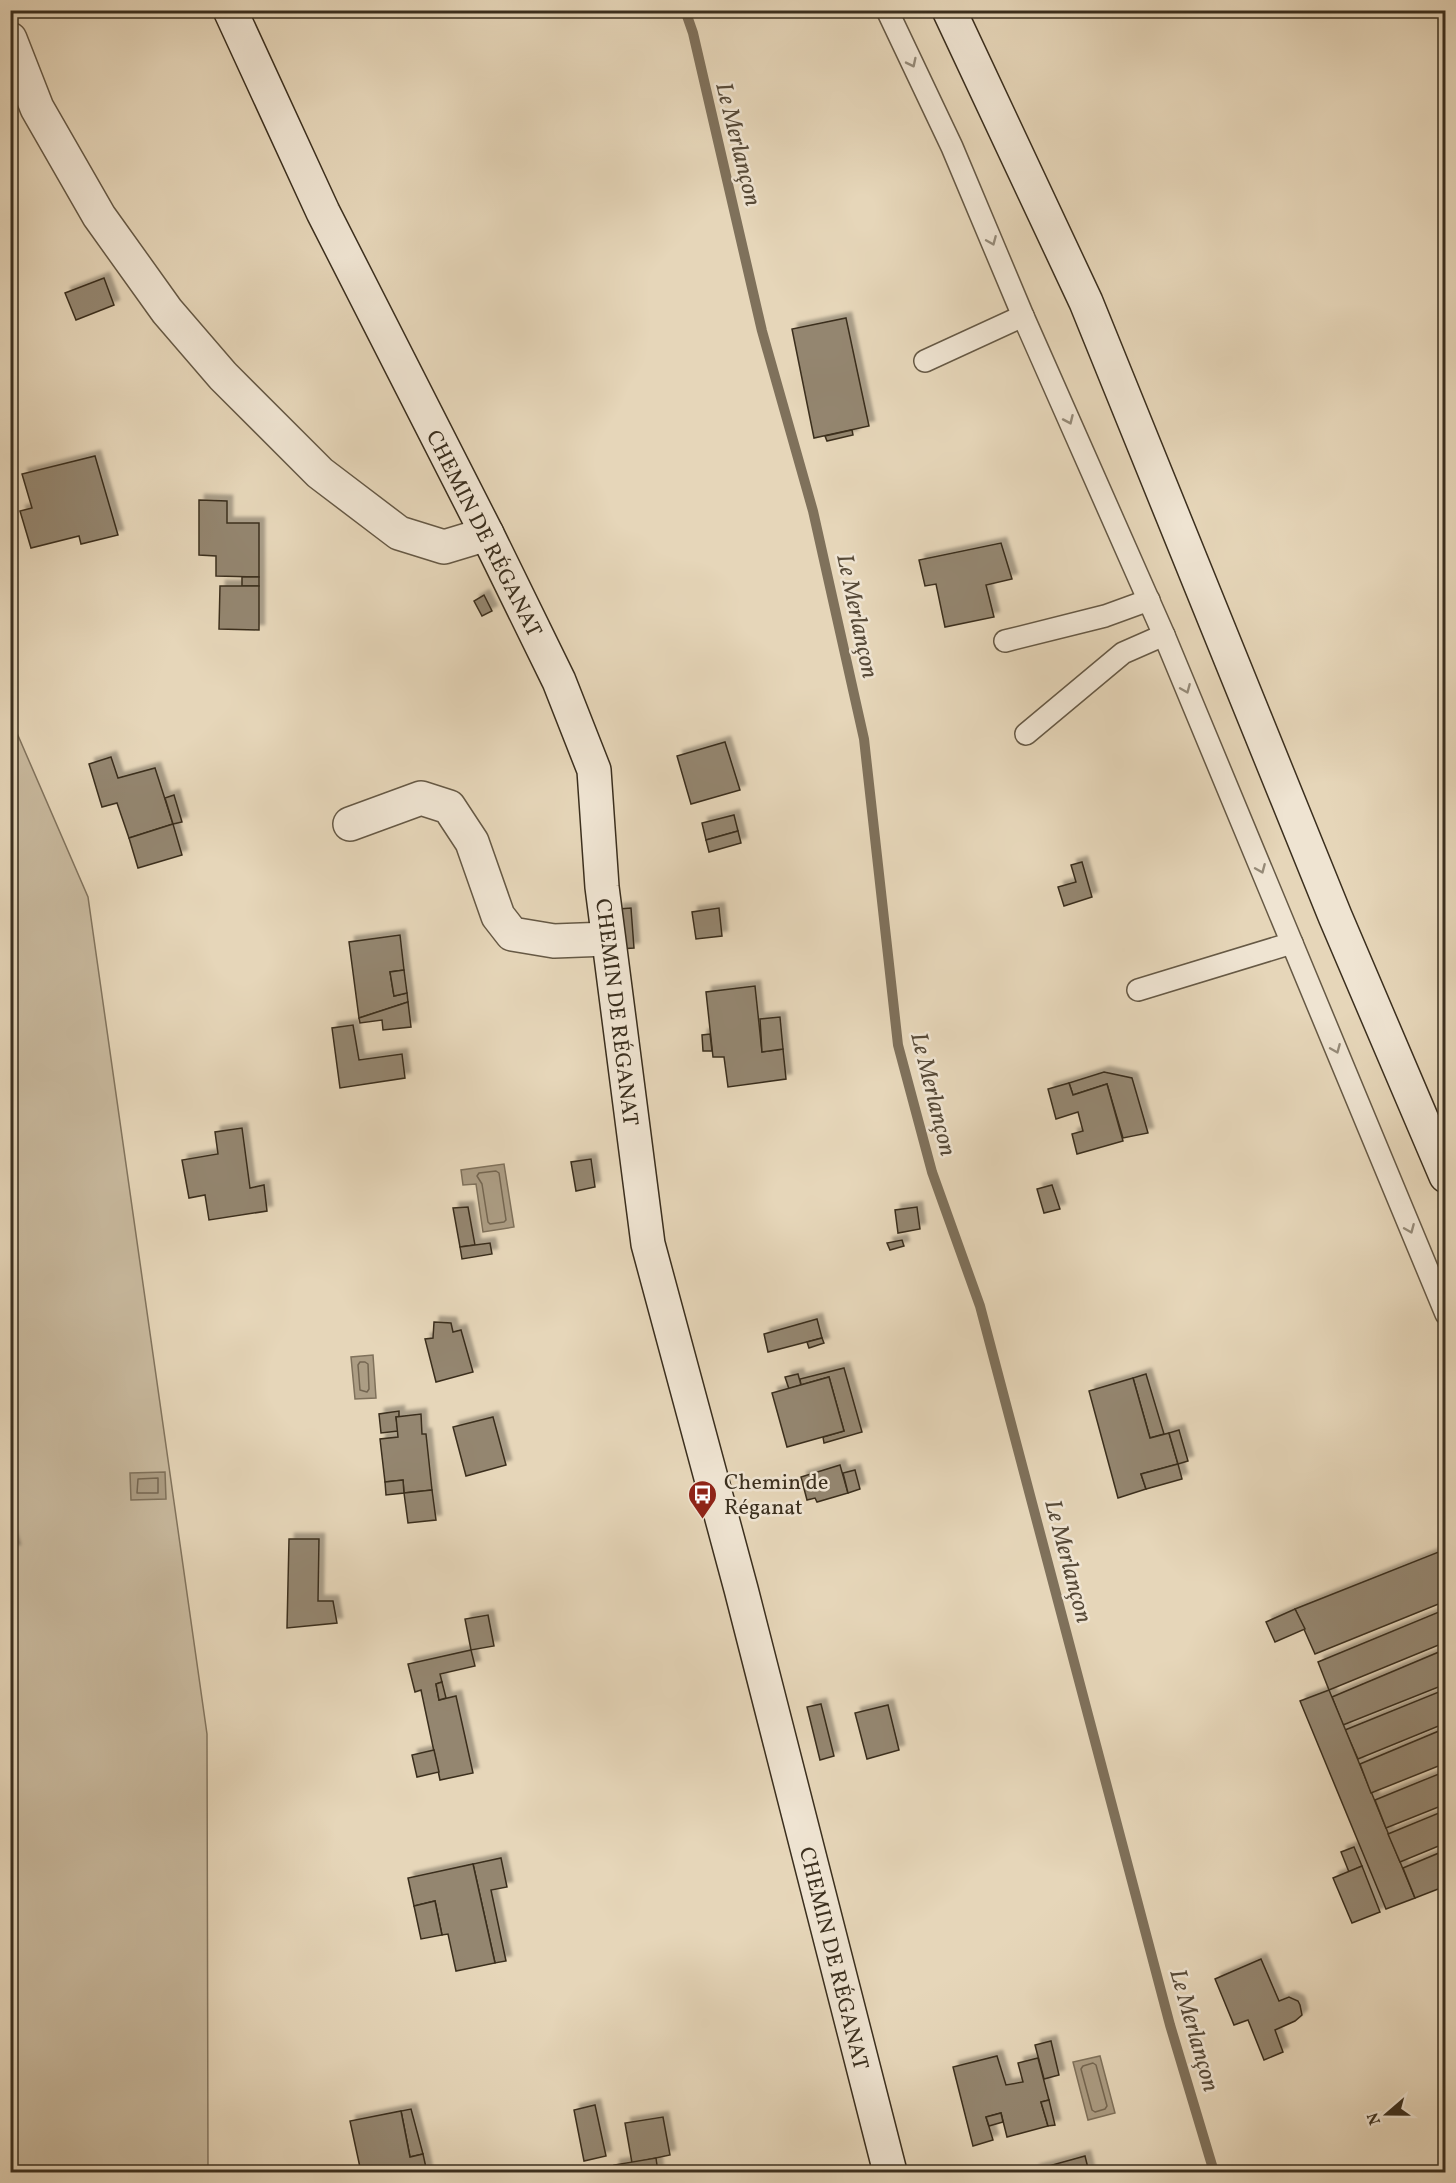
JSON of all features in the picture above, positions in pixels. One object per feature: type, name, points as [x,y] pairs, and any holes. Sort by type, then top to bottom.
[{"type":"street","name":"CHEMIN DE RÉGANAT","points":[[230,10],[323,212],[559,681],[594,770],[602,887],[648,1244],[741,1589],[890,2172]]},
{"type":"street","points":[[949,10],[1086,302],[1335,916],[1446,1176]]},
{"type":"street","points":[[10,39],[37,108],[99,216],[167,311],[224,376],[320,473],[399,532],[444,547],[487,534]]},
{"type":"street","points":[[350,824],[422,798],[449,807],[472,843],[498,916],[512,934],[554,941],[608,939]]},
{"type":"lane","points":[[886,10],[952,147],[1023,316],[1149,600],[1446,1314]]},
{"type":"lane","points":[[925,361],[1023,316]]},
{"type":"lane","points":[[1005,641],[1105,616],[1149,600]]},
{"type":"lane","points":[[1026,734],[1123,653],[1164,635]]},
{"type":"lane","points":[[1138,990],[1292,944]]},
{"type":"shaded area","points":[[10,717],[88,897],[207,1734],[208,2172],[11,2172]]},
{"type":"water","points":[[504,1164],[514,1227],[483,1232],[476,1184],[463,1185],[461,1170]]},
{"type":"water","points":[[373,1355],[376,1398],[355,1399],[351,1357]]},
{"type":"water","points":[[165,1472],[166,1499],[131,1500],[130,1473]]},
{"type":"water","points":[[1100,2056],[1115,2113],[1088,2120],[1073,2062]]},
{"type":"building","points":[[104,278],[114,305],[76,320],[65,293]]},
{"type":"building","points":[[846,318],[869,426],[814,438],[792,329]]},
{"type":"building","points":[[852,430],[853,435],[827,441],[825,436]]},
{"type":"building","points":[[95,456],[118,535],[81,544],[79,536],[31,548],[20,511],[32,508],[22,474]]},
{"type":"building","points":[[199,500],[227,501],[227,523],[259,523],[259,577],[216,576],[216,556],[199,555]]},
{"type":"building","points":[[1001,543],[1012,579],[986,585],[994,617],[945,627],[936,584],[925,586],[919,560]]},
{"type":"building","points":[[242,577],[259,577],[259,586],[242,586]]},
{"type":"building","points":[[220,586],[259,586],[259,630],[219,629]]},
{"type":"building","points":[[484,595],[492,611],[482,616],[474,601]]},
{"type":"building","points":[[725,742],[740,790],[691,804],[677,756]]},
{"type":"building","points":[[111,757],[118,778],[155,768],[173,824],[129,838],[117,803],[102,807],[89,764]]},
{"type":"building","points":[[174,795],[182,822],[173,824],[165,798]]},
{"type":"building","points":[[734,815],[738,831],[706,840],[702,823]]},
{"type":"building","points":[[173,824],[182,855],[138,868],[129,838]]},
{"type":"building","points":[[738,831],[741,843],[709,852],[706,840]]},
{"type":"building","points":[[1082,862],[1092,897],[1064,906],[1058,887],[1076,882],[1071,865]]},
{"type":"building","points":[[631,908],[634,948],[619,949],[618,909]]},
{"type":"building","points":[[719,908],[722,936],[696,939],[692,912]]},
{"type":"building","points":[[400,935],[404,970],[390,972],[394,996],[407,993],[408,1002],[359,1018],[349,942]]},
{"type":"building","points":[[404,970],[407,993],[394,996],[390,972]]},
{"type":"building","points":[[755,986],[762,1052],[783,1049],[786,1079],[728,1087],[724,1057],[713,1057],[706,992]]},
{"type":"building","points":[[408,1002],[411,1027],[383,1030],[382,1020],[360,1023],[359,1018]]},
{"type":"building","points":[[780,1017],[783,1049],[762,1052],[760,1019]]},
{"type":"building","points":[[353,1025],[359,1060],[402,1054],[405,1078],[340,1088],[332,1028]]},
{"type":"building","points":[[710,1034],[712,1051],[703,1051],[702,1035]]},
{"type":"building","points":[[1104,1072],[1132,1078],[1148,1133],[1123,1138],[1107,1084],[1073,1095],[1069,1083]]},
{"type":"building","points":[[1069,1083],[1073,1095],[1107,1084],[1123,1141],[1077,1154],[1072,1134],[1083,1131],[1078,1112],[1056,1119],[1048,1089]]},
{"type":"building","points":[[242,1128],[250,1188],[264,1185],[267,1211],[209,1220],[205,1195],[189,1198],[182,1160],[218,1154],[215,1132]]},
{"type":"building","points":[[591,1159],[595,1187],[576,1191],[571,1162]]},
{"type":"building","points":[[1052,1185],[1060,1209],[1044,1213],[1037,1189]]},
{"type":"building","points":[[468,1207],[475,1245],[460,1247],[453,1208]]},
{"type":"building","points":[[917,1207],[920,1229],[898,1233],[895,1210]]},
{"type":"building","points":[[902,1240],[904,1246],[890,1250],[887,1243]]},
{"type":"building","points":[[490,1243],[492,1254],[462,1259],[460,1247]]},
{"type":"building","points":[[817,1319],[822,1338],[768,1352],[764,1334]]},
{"type":"building","points":[[434,1322],[451,1323],[453,1332],[461,1330],[473,1372],[436,1382],[425,1339],[433,1338]]},
{"type":"building","points":[[822,1338],[824,1343],[809,1348],[807,1342]]},
{"type":"building","points":[[844,1368],[862,1432],[824,1443],[823,1437],[844,1431],[829,1377],[801,1385],[800,1379]]},
{"type":"building","points":[[798,1374],[801,1385],[789,1389],[785,1377]]},
{"type":"building","points":[[1146,1374],[1164,1434],[1150,1438],[1133,1378]]},
{"type":"building","points":[[829,1377],[844,1431],[787,1447],[772,1393]]},
{"type":"building","points":[[1133,1378],[1150,1438],[1169,1433],[1178,1464],[1141,1474],[1146,1489],[1118,1498],[1089,1391]]},
{"type":"building","points":[[399,1411],[399,1417],[396,1417],[398,1431],[381,1433],[379,1414]]},
{"type":"building","points":[[421,1414],[422,1434],[426,1434],[432,1490],[404,1493],[403,1480],[385,1482],[380,1439],[398,1437],[396,1417]]},
{"type":"building","points":[[493,1417],[506,1465],[466,1476],[453,1427]]},
{"type":"building","points":[[1179,1430],[1188,1461],[1178,1464],[1169,1433]]},
{"type":"building","points":[[1178,1464],[1182,1479],[1146,1489],[1141,1474]]},
{"type":"building","points":[[840,1465],[848,1493],[817,1502],[815,1498],[807,1500],[801,1477]]},
{"type":"building","points":[[855,1470],[860,1489],[848,1493],[843,1473]]},
{"type":"building","points":[[403,1480],[404,1493],[386,1495],[385,1482]]},
{"type":"building","points":[[432,1490],[436,1520],[408,1523],[404,1493]]},
{"type":"building","points":[[10,1534],[15,1550],[10,1550]]},
{"type":"building","points":[[289,1539],[319,1539],[318,1601],[333,1601],[337,1623],[287,1628]]},
{"type":"building","points":[[1446,1549],[1446,1601],[1315,1654],[1295,1609]]},
{"type":"building","points":[[1295,1609],[1305,1629],[1275,1642],[1266,1622]]},
{"type":"building","points":[[1446,1609],[1446,1642],[1329,1690],[1318,1662]]},
{"type":"building","points":[[488,1615],[494,1646],[471,1650],[465,1619]]},
{"type":"building","points":[[1446,1649],[1446,1684],[1343,1725],[1332,1697]]},
{"type":"building","points":[[471,1650],[475,1666],[440,1674],[442,1682],[436,1684],[439,1700],[456,1696],[473,1773],[440,1780],[421,1690],[415,1692],[408,1664]]},
{"type":"building","points":[[442,1682],[446,1698],[439,1700],[436,1684]]},
{"type":"building","points":[[1446,1689],[1446,1723],[1358,1759],[1345,1730]]},
{"type":"building","points":[[1329,1690],[1415,1898],[1386,1909],[1300,1701]]},
{"type":"building","points":[[821,1704],[834,1756],[820,1760],[807,1707]]},
{"type":"building","points":[[888,1705],[899,1750],[867,1759],[855,1713]]},
{"type":"building","points":[[1446,1728],[1446,1763],[1371,1793],[1360,1764]]},
{"type":"building","points":[[434,1750],[439,1772],[417,1777],[412,1755]]},
{"type":"building","points":[[1446,1771],[1446,1804],[1386,1828],[1375,1800]]},
{"type":"building","points":[[1446,1810],[1446,1843],[1400,1862],[1388,1834]]},
{"type":"building","points":[[1354,1847],[1362,1866],[1349,1872],[1341,1852]]},
{"type":"building","points":[[1446,1850],[1446,1886],[1415,1898],[1403,1868]]},
{"type":"building","points":[[501,1858],[507,1887],[491,1890],[506,1961],[495,1963],[473,1864]]},
{"type":"building","points":[[473,1864],[495,1963],[456,1971],[448,1934],[442,1935],[435,1901],[414,1906],[408,1878]]},
{"type":"building","points":[[1362,1866],[1380,1912],[1352,1923],[1333,1878]]},
{"type":"building","points":[[435,1901],[442,1935],[421,1939],[414,1906]]},
{"type":"building","points":[[1261,1959],[1279,2001],[1289,1997],[1298,2001],[1302,2015],[1295,2021],[1275,2030],[1283,2052],[1264,2060],[1248,2020],[1234,2025],[1215,1979]]},
{"type":"building","points":[[1051,2041],[1059,2075],[1044,2079],[1035,2045]]},
{"type":"building","points":[[997,2056],[1006,2085],[1023,2082],[1018,2063],[1038,2058],[1049,2100],[1041,2102],[1048,2126],[1007,2137],[1001,2113],[986,2117],[993,2140],[973,2146],[953,2067]]},
{"type":"building","points":[[1049,2100],[1055,2125],[1048,2126],[1041,2102]]},
{"type":"building","points":[[595,2105],[606,2156],[584,2161],[574,2110]]},
{"type":"building","points":[[411,2109],[423,2154],[410,2157],[401,2111]]},
{"type":"building","points":[[401,2111],[410,2157],[423,2154],[427,2172],[361,2172],[350,2121]]},
{"type":"building","points":[[1001,2113],[1003,2122],[989,2126],[986,2117]]},
{"type":"building","points":[[663,2117],[670,2155],[632,2163],[625,2123]]},
{"type":"building","points":[[1085,2156],[1089,2172],[1034,2172],[1034,2170]]},
{"type":"building","points":[[656,2158],[658,2172],[615,2172],[614,2165]]},
{"type":"waterway","name":"Le Merlançon","points":[[685,10],[693,33],[762,331],[813,511],[864,739],[898,1045],[932,1172],[980,1306],[1170,2025],[1214,2172]]},
{"type":"place","name":"Chemin de Réganat","points":[[703,1520]]}]
